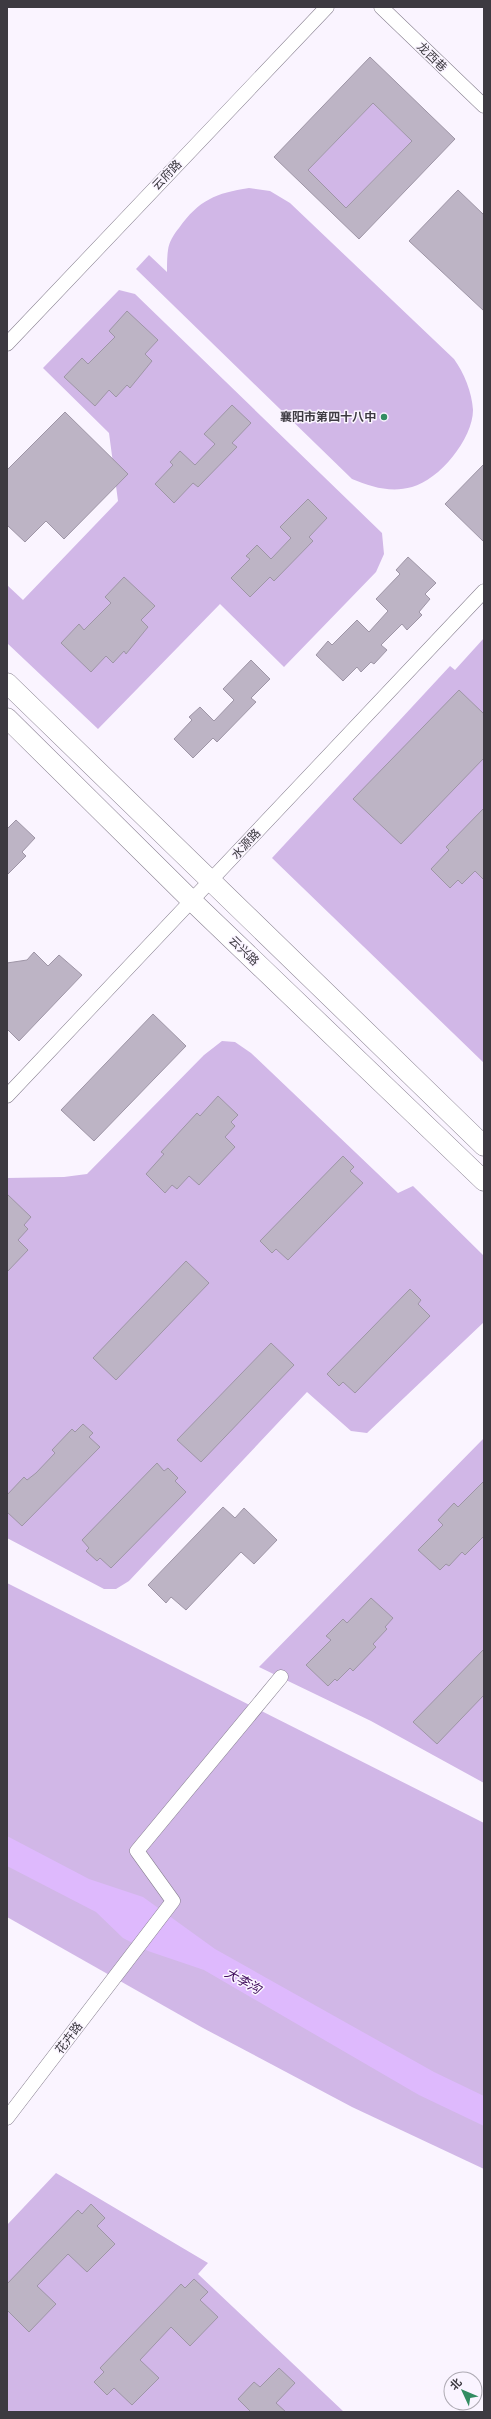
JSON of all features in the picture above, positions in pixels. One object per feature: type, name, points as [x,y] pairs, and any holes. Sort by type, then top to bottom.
[{"type":"street","name":"云府路","points":[[7,344],[327,7]]},
{"type":"street","name":"龙西巷","points":[[381,7],[484,106]]},
{"type":"street","name":"水源路","points":[[7,1096],[484,591]]},
{"type":"street","points":[[7,683],[484,1146]]},
{"type":"street","name":"云兴路","points":[[7,718],[192,900],[484,1181]]},
{"type":"street","name":"花卉路","points":[[7,2118],[173,1901],[137,1851],[281,1677]]},
{"type":"shaded area","points":[[373,103],[412,141],[346,208],[308,170]]},
{"type":"shaded area","points":[[249,188],[270,191],[290,203],[458,364],[471,396],[473,410],[471,421],[461,445],[453,457],[433,476],[422,483],[404,489],[389,489],[374,487],[352,479],[136,269],[149,255],[167,272],[168,253],[171,241],[186,218],[201,204],[209,199],[227,192]]},
{"type":"shaded area","points":[[119,290],[135,294],[382,533],[384,554],[376,572],[284,667],[220,604],[98,729],[7,643],[7,585],[23,600],[118,501],[109,433],[43,368]]},
{"type":"shaded area","points":[[484,638],[484,1063],[272,858],[450,666],[455,670]]},
{"type":"shaded area","points":[[222,1041],[235,1042],[251,1053],[398,1193],[413,1186],[484,1256],[484,1322],[367,1433],[351,1431],[307,1392],[129,1581],[116,1589],[104,1589],[7,1538],[7,1178],[64,1177],[87,1174],[204,1055]]},
{"type":"shaded area","points":[[484,1438],[484,1783],[371,1721],[259,1667]]},
{"type":"shaded area","points":[[7,1583],[484,1823],[484,2169],[352,2107],[203,2028],[7,1917]]},
{"type":"shaded area","points":[[56,2173],[208,2263],[198,2274],[344,2412],[7,2412],[7,2225]]},
{"type":"water","name":"大李沟","points":[[7,1836],[89,1879],[143,1897],[215,1949],[434,2072],[484,2096],[484,2126],[419,2095],[204,1970],[148,1951],[123,1938],[96,1912],[7,1866]]},
{"type":"building","points":[[370,57],[455,139],[359,239],[274,157]],"holes":[[[373,103],[412,141],[346,208],[308,170]]]},
{"type":"building","points":[[458,190],[484,215],[484,311],[409,241]]},
{"type":"building","points":[[127,311],[158,340],[145,354],[152,361],[130,388],[127,385],[116,397],[109,390],[95,406],[64,377],[82,358],[88,364],[115,337],[109,331]]},
{"type":"building","points":[[232,405],[251,423],[232,443],[237,447],[198,487],[193,483],[174,503],[155,484],[173,465],[170,462],[180,451],[195,465],[215,444],[204,434]]},
{"type":"building","points":[[65,412],[128,474],[64,539],[46,521],[25,542],[7,525],[7,470]]},
{"type":"building","points":[[484,464],[484,542],[445,504]]},
{"type":"building","points":[[308,499],[327,518],[309,537],[313,541],[274,581],[270,577],[250,597],[231,578],[250,559],[246,556],[257,545],[271,559],[291,538],[280,527]]},
{"type":"building","points":[[408,557],[436,583],[425,594],[430,599],[419,612],[422,615],[407,630],[402,624],[381,645],[387,650],[374,664],[371,662],[361,672],[357,667],[343,681],[316,655],[328,641],[332,645],[357,620],[369,632],[388,611],[376,599],[400,574],[396,570]]},
{"type":"building","points":[[124,577],[155,606],[141,620],[148,627],[126,654],[124,651],[113,663],[106,656],[91,672],[61,643],[79,624],[84,630],[111,603],[105,597]]},
{"type":"building","points":[[251,660],[270,679],[251,698],[256,702],[217,742],[213,738],[193,758],[174,739],[192,720],[189,717],[200,707],[214,721],[234,700],[223,689]]},
{"type":"building","points":[[459,690],[484,714],[484,758],[401,844],[353,799]]},
{"type":"building","points":[[484,808],[484,880],[475,871],[462,884],[458,880],[450,888],[431,869],[449,850],[446,847]]},
{"type":"building","points":[[16,820],[35,838],[22,852],[26,856],[7,875],[7,829]]},
{"type":"building","points":[[34,952],[48,966],[59,955],[82,975],[19,1041],[7,1029],[7,963],[27,960]]},
{"type":"building","points":[[153,1014],[186,1046],[94,1141],[61,1110]]},
{"type":"building","points":[[218,1096],[238,1115],[231,1122],[235,1126],[225,1137],[235,1147],[199,1185],[189,1176],[177,1189],[172,1185],[165,1193],[146,1174],[164,1154],[161,1152],[197,1113],[200,1116]]},
{"type":"building","points":[[343,1156],[354,1167],[350,1171],[363,1183],[288,1260],[276,1249],[272,1253],[260,1241]]},
{"type":"building","points":[[7,1194],[31,1217],[24,1225],[28,1229],[18,1240],[28,1250],[7,1272]]},
{"type":"building","points":[[186,1261],[209,1283],[116,1380],[93,1358]]},
{"type":"building","points":[[410,1289],[421,1300],[418,1304],[430,1316],[355,1393],[343,1382],[339,1386],[327,1374]]},
{"type":"building","points":[[271,1343],[294,1365],[201,1462],[177,1440]]},
{"type":"building","points":[[83,1424],[93,1433],[89,1437],[100,1447],[22,1526],[7,1512],[7,1495],[24,1477],[27,1480],[36,1473],[55,1453],[52,1450],[72,1429],[75,1432]]},
{"type":"building","points":[[157,1463],[164,1471],[168,1468],[178,1478],[175,1481],[186,1492],[111,1568],[100,1558],[97,1561],[86,1551],[89,1548],[82,1540]]},
{"type":"building","points":[[484,1481],[484,1536],[465,1555],[462,1552],[449,1566],[446,1564],[440,1570],[418,1550],[443,1525],[438,1520],[454,1503],[458,1507]]},
{"type":"building","points":[[223,1507],[235,1518],[244,1508],[277,1540],[254,1564],[241,1552],[186,1610],[171,1597],[166,1603],[148,1585]]},
{"type":"building","points":[[371,1598],[393,1618],[385,1627],[387,1629],[373,1644],[376,1647],[353,1671],[350,1668],[337,1681],[335,1679],[328,1686],[306,1665],[331,1640],[326,1636],[343,1619],[347,1623]]},
{"type":"building","points":[[484,1649],[484,1695],[437,1744],[413,1722]]},
{"type":"building","points":[[91,2204],[105,2218],[97,2226],[115,2244],[87,2272],[68,2254],[37,2286],[56,2304],[29,2332],[7,2310],[7,2284],[78,2210],[82,2214]]},
{"type":"building","points":[[194,2279],[208,2292],[200,2300],[218,2317],[190,2346],[171,2327],[140,2360],[159,2378],[132,2405],[114,2388],[107,2395],[94,2382],[104,2372],[100,2368],[181,2284],[185,2288]]},
{"type":"building","points":[[279,2368],[295,2383],[276,2403],[286,2412],[251,2412],[238,2399],[254,2382],[260,2387]]},
{"type":"place","name":"襄阳市第四十八中","points":[[384,417]]}]
